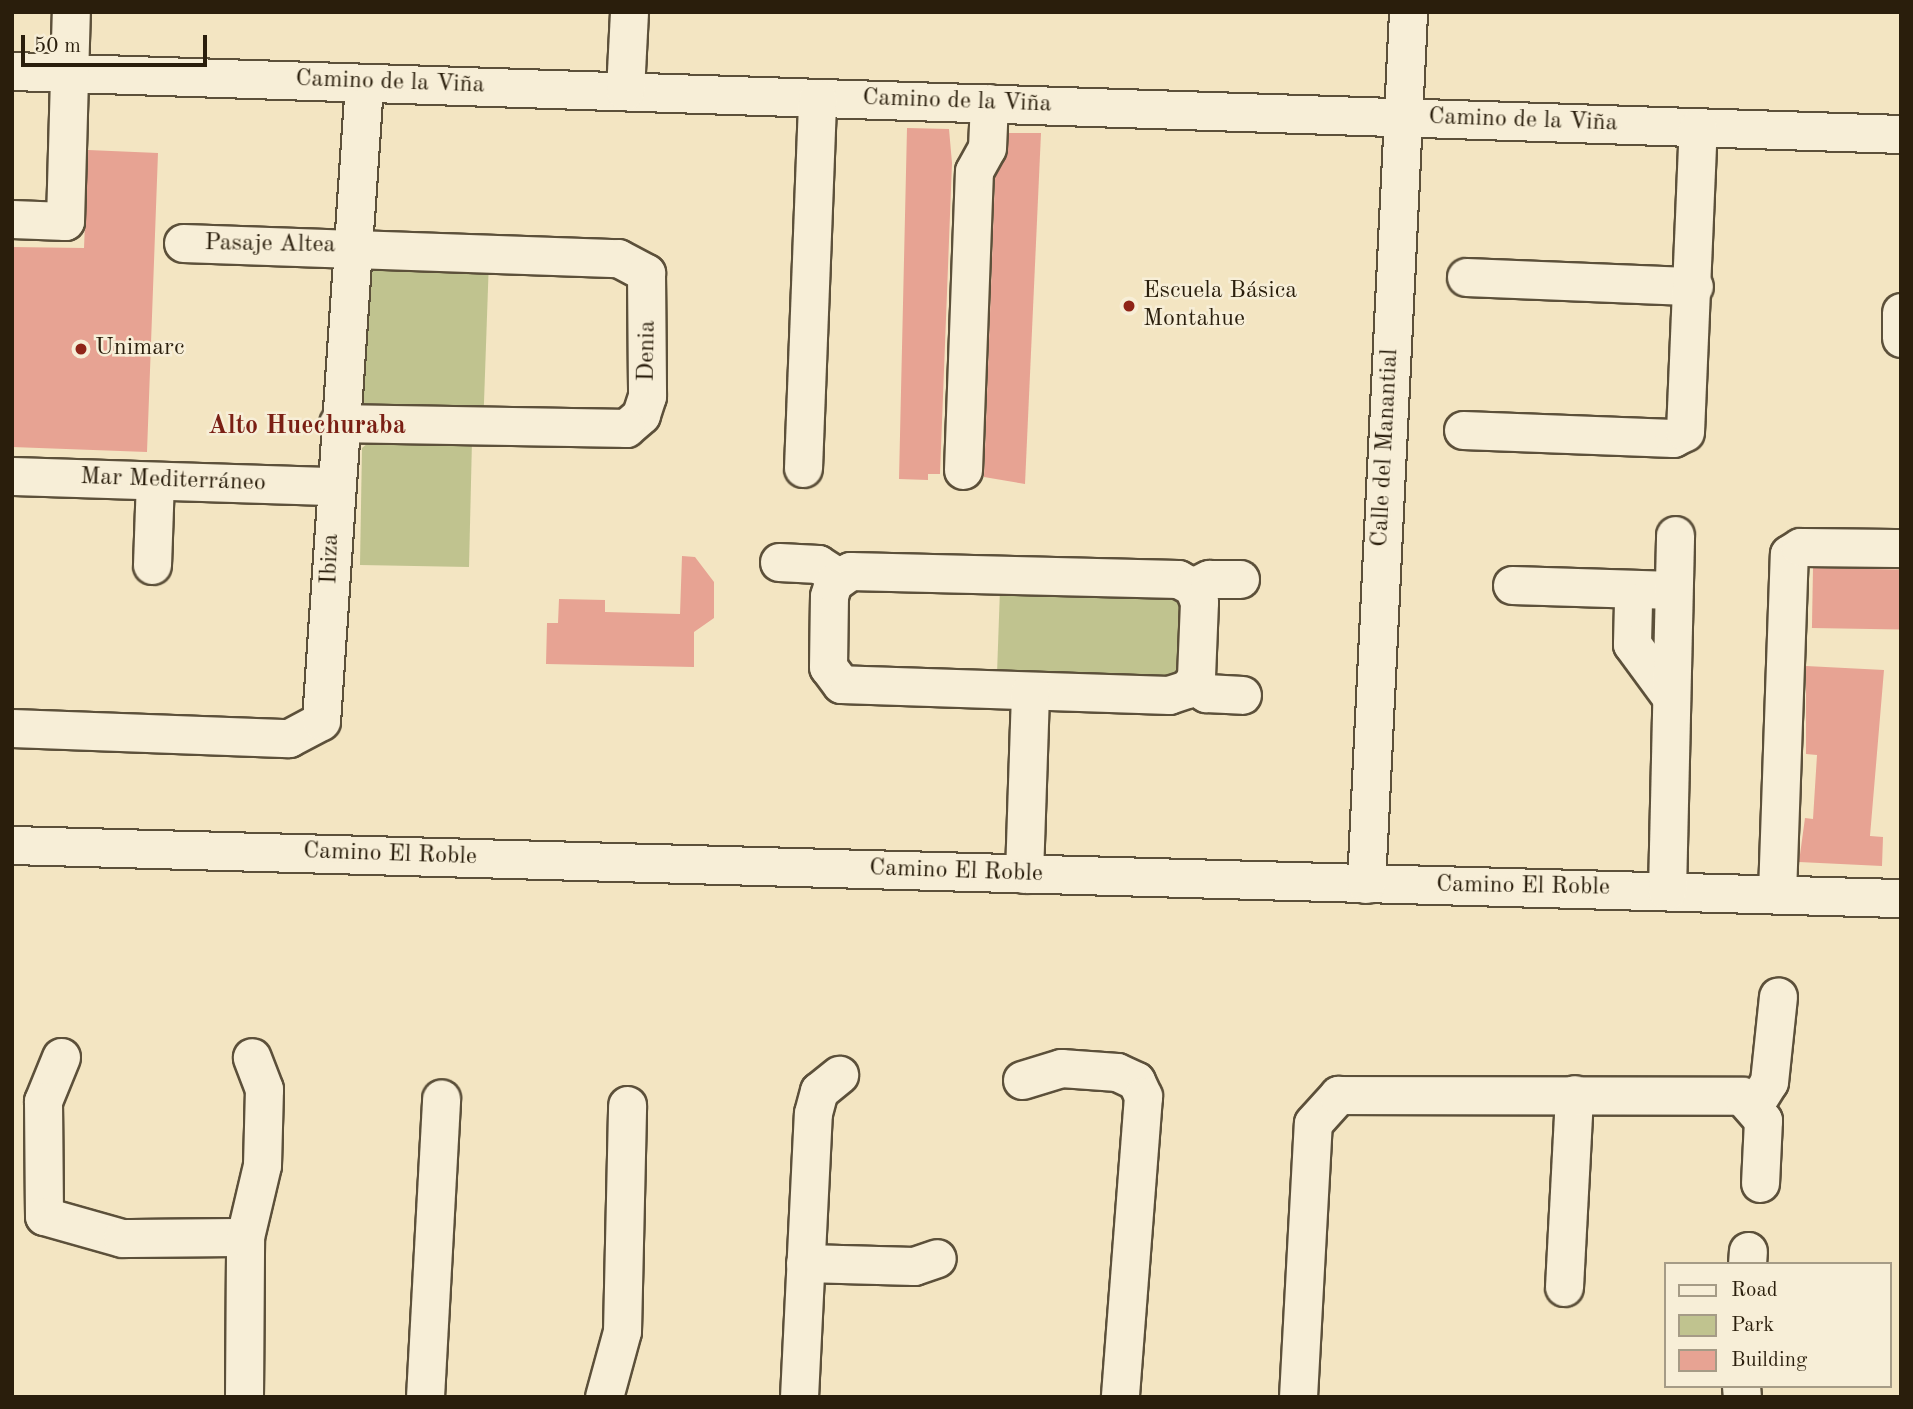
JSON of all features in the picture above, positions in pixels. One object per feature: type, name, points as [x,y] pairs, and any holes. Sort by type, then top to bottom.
[{"type":"street","points":[[12,219],[65,221],[71,12]]},
{"type":"street","points":[[625,91],[629,12]]},
{"type":"street","name":"Calle del Manantial","points":[[1366,884],[1408,12]]},
{"type":"street","name":"Camino de la Viña","points":[[12,71],[1901,134]]},
{"type":"street","name":"Ibiza","points":[[12,728],[289,738],[315,729],[327,702],[334,486],[356,246],[364,83]]},
{"type":"street","points":[[803,468],[817,97]]},
{"type":"street","points":[[963,470],[974,171],[987,148],[977,103]]},
{"type":"street","points":[[1463,430],[1680,436],[1690,419],[1699,127]]},
{"type":"street","name":"Pasaje Altea","points":[[183,243],[356,246]]},
{"type":"street","name":"Denia","points":[[338,423],[616,432],[635,422],[647,396],[650,287],[635,262],[356,246]]},
{"type":"street","points":[[1466,277],[1694,286]]},
{"type":"street","points":[[1901,312],[1901,338]]},
{"type":"street","name":"Mar Mediterráneo","points":[[12,476],[334,486]]},
{"type":"street","points":[[152,565],[155,481]]},
{"type":"street","points":[[1667,891],[1675,535]]},
{"type":"street","points":[[1777,893],[1788,554],[1800,547],[1901,548]]},
{"type":"street","points":[[779,562],[818,564],[838,577]]},
{"type":"street","points":[[838,577],[857,571],[1178,579],[1193,587],[1199,602],[1192,684]]},
{"type":"street","points":[[838,577],[829,608],[828,667],[835,680],[1168,695],[1192,684]]},
{"type":"street","points":[[1193,587],[1209,579],[1240,579]]},
{"type":"street","points":[[1512,585],[1673,590]]},
{"type":"street","points":[[1633,602],[1632,644],[1670,696]]},
{"type":"street","points":[[1192,684],[1206,693],[1242,695]]},
{"type":"street","points":[[1014,873],[1020,690]]},
{"type":"street","name":"Camino El Roble","points":[[12,845],[1901,898]]},
{"type":"street","points":[[1755,1104],[1769,1082],[1778,996]]},
{"type":"street","points":[[61,1057],[43,1101],[44,1216],[122,1238],[245,1237]]},
{"type":"street","points":[[244,1397],[245,1237],[262,1165],[264,1089],[252,1057]]},
{"type":"street","points":[[1022,1080],[1060,1068],[1116,1072],[1136,1081],[1143,1096],[1120,1397]]},
{"type":"street","points":[[799,1397],[815,1101],[839,1075]]},
{"type":"street","points":[[1298,1397],[1311,1132],[1322,1106],[1348,1093],[1734,1095],[1755,1104],[1763,1120],[1760,1183]]},
{"type":"street","points":[[1564,1287],[1574,1094]]},
{"type":"street","points":[[425,1397],[441,1098]]},
{"type":"street","points":[[604,1397],[622,1331],[627,1105]]},
{"type":"street","points":[[805,1263],[914,1266],[937,1258]]},
{"type":"green space","points":[[365,257],[489,261],[484,409],[360,405]]},
{"type":"green space","points":[[374,438],[472,440],[469,567],[360,565],[362,448]]},
{"type":"green space","points":[[1000,589],[1175,596],[1183,604],[1181,671],[1169,681],[997,674]]},
{"type":"building","points":[[907,128],[949,129],[952,163],[940,474],[928,474],[928,480],[899,479]]},
{"type":"building","points":[[1009,133],[1041,133],[1025,484],[984,477],[995,177]]},
{"type":"building","name":"Unimarc","points":[[88,150],[158,153],[147,452],[12,447],[12,247],[84,248]]},
{"type":"building","points":[[682,556],[695,557],[714,582],[714,618],[694,632],[694,667],[546,664],[547,623],[558,623],[559,599],[605,600],[605,612],[680,614]]},
{"type":"building","points":[[1813,568],[1901,570],[1900,630],[1812,628]]},
{"type":"building","points":[[1806,666],[1884,670],[1870,836],[1883,837],[1882,866],[1799,862],[1805,818],[1813,819],[1817,755],[1806,754]]},
{"type":"place","name":"Escuela Básica Montahue","points":[[1129,306]]},
{"type":"place","name":"Unimarc","points":[[81,349]]},
{"type":"district","name":"Alto Huechuraba","points":[[307,427]]}]
